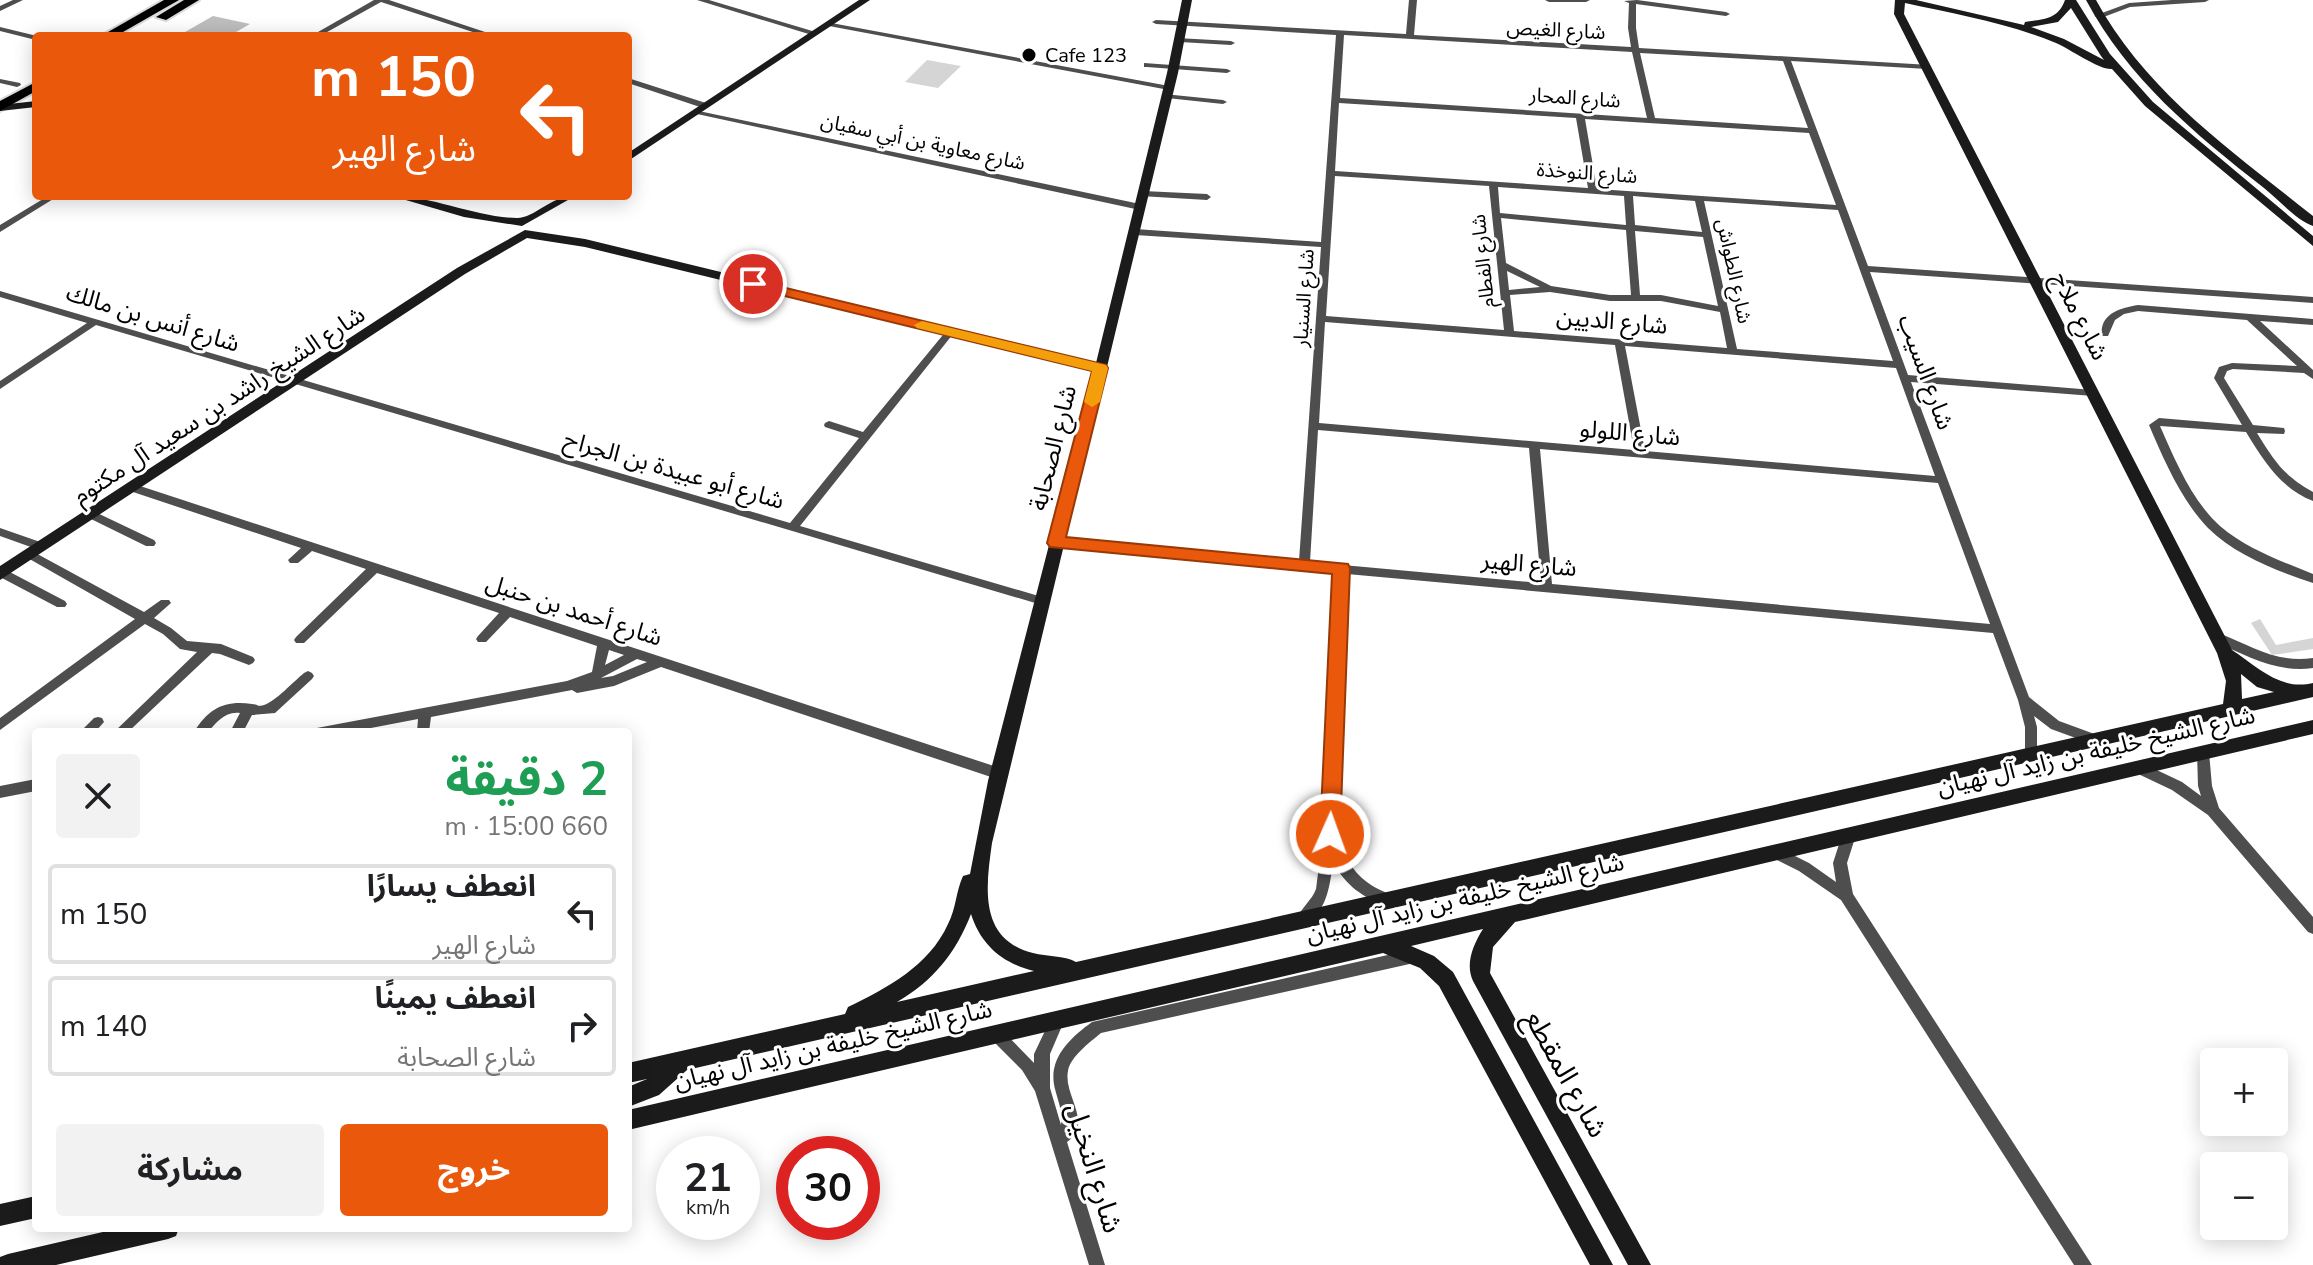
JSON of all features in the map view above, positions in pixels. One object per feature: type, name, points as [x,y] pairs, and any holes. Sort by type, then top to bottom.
[{"type":"main road","points":[[114,32],[173,0]]},
{"type":"main road","points":[[134,32],[193,0]]},
{"type":"main road","points":[[0,95],[17,85],[32,83]]},
{"type":"main road","points":[[0,107],[32,85]]},
{"type":"street","points":[[0,9],[19,0]]},
{"type":"street","points":[[322,32],[380,0],[480,32]]},
{"type":"street","points":[[701,0],[815,33]]},
{"type":"street","points":[[632,155],[865,0]]},
{"type":"street","points":[[1410,37],[1413,0]]},
{"type":"street","points":[[1550,0],[1586,0]]},
{"type":"street","points":[[1901,0],[2043,33],[2073,45],[2127,81]]},
{"type":"street","name":"شارع ملاح","points":[[1901,0],[1898,10],[2221,646],[2236,684],[2235,698],[2229,709]]},
{"type":"street","points":[[1995,21],[2020,24],[2049,22],[2066,14],[2071,0]]},
{"type":"street","points":[[2071,0],[2090,34],[2149,104],[2313,242]]},
{"type":"street","points":[[2091,0],[2098,16],[2131,61],[2173,104],[2313,222]]},
{"type":"street","points":[[2127,0],[2146,3]]},
{"type":"street","points":[[2098,16],[2122,6],[2205,0]]},
{"type":"street","points":[[1652,121],[1629,1],[1726,14]]},
{"type":"street","name":"شارع الغيص","points":[[1156,22],[1188,9],[1340,33],[1927,67]]},
{"type":"street","name":"شارع الصحابة","points":[[1091,967],[1033,964],[1012,955],[996,942],[984,925],[978,905],[982,851],[1188,9]]},
{"type":"street","points":[[829,24],[1223,102]]},
{"type":"street","points":[[0,29],[32,37]]},
{"type":"street","name":"شارع السنيار","points":[[1304,565],[1340,33]]},
{"type":"street","points":[[1180,40],[1231,43]]},
{"type":"street","name":"شارع السيب","points":[[1786,59],[2024,700],[2031,727],[2031,754]]},
{"type":"street","points":[[1147,65],[1227,71]]},
{"type":"street","points":[[0,81],[17,85]]},
{"type":"street","name":"شارع معاوية بن أبي سفيان","points":[[632,82],[702,109],[1142,200],[1207,197]]},
{"type":"street","name":"شارع المحار","points":[[1335,100],[1813,131]]},
{"type":"street","points":[[0,107],[32,104]]},
{"type":"street","points":[[1580,116],[1593,191]]},
{"type":"street","points":[[2230,171],[2247,177],[2313,230]]},
{"type":"street","name":"شارع النوخذة","points":[[1331,173],[1841,208]]},
{"type":"street","name":"شارع الفطام","points":[[1493,184],[1509,333]]},
{"type":"street","points":[[1628,193],[1636,299]]},
{"type":"street","name":"شارع الطواش","points":[[1699,198],[1733,351]]},
{"type":"street","points":[[0,229],[47,200]]},
{"type":"street","points":[[414,200],[1100,368]]},
{"type":"street","name":"شارع الشيخ راشد بن سعيد آل مكتوم","points":[[1,574],[461,271],[563,200]]},
{"type":"street","name":"شارع الشيخ راشد بن سعيد آل مكتوم","points":[[524,228],[569,200]]},
{"type":"street","points":[[1497,215],[1708,235]]},
{"type":"street","points":[[1135,232],[1326,245]]},
{"type":"street","points":[[1502,265],[1550,289]]},
{"type":"street","points":[[1864,269],[2313,300]]},
{"type":"street","points":[[1505,293],[1550,289],[1610,298],[1685,301],[1724,310]]},
{"type":"street","name":"شارع أنس بن مالك","points":[[0,294],[294,382]]},
{"type":"street","points":[[2105,334],[2109,320],[2131,309],[2313,322]]},
{"type":"street","points":[[2250,317],[2310,373]]},
{"type":"street","name":"شارع الديين","points":[[1321,319],[1900,365]]},
{"type":"street","points":[[0,386],[94,322]]},
{"type":"street","points":[[792,528],[950,332]]},
{"type":"street","points":[[1619,342],[1640,454]]},
{"type":"street","points":[[2310,373],[2238,366],[2221,372],[2220,382],[2277,472],[2313,497]]},
{"type":"street","points":[[1905,378],[2093,393]]},
{"type":"street","name":"شارع أبو عبيدة بن الجراح","points":[[294,382],[1042,601]]},
{"type":"street","points":[[2280,431],[2159,422],[2154,425],[2196,504],[2213,526],[2241,547],[2313,579]]},
{"type":"street","points":[[829,425],[866,437]]},
{"type":"street","name":"شارع اللولو","points":[[1313,426],[1943,480]]},
{"type":"street","points":[[1534,445],[1547,588]]},
{"type":"street","name":"شارع أحمد بن حنبل","points":[[134,488],[1000,774]]},
{"type":"street","points":[[93,515],[150,543]]},
{"type":"street","points":[[0,532],[167,631],[184,646],[221,649],[249,660]]},
{"type":"street","name":"شارع الهير","points":[[1056,543],[1998,629]]},
{"type":"street","points":[[294,560],[311,546]]},
{"type":"street","points":[[300,640],[375,567]]},
{"type":"street","points":[[1303,919],[1319,900],[1323,889],[1330,834],[1341,568]]},
{"type":"street","points":[[1,574],[61,604]]},
{"type":"street","points":[[0,725],[165,603]]},
{"type":"street","points":[[482,639],[508,611]]},
{"type":"street","points":[[597,675],[604,643]]},
{"type":"street","points":[[2221,646],[2274,663],[2293,666],[2313,663]]},
{"type":"street","name":"شارع ملاح","points":[[2221,646],[2252,676],[2306,692]]},
{"type":"street","points":[[124,728],[208,649]]},
{"type":"street","points":[[554,689],[597,675],[635,654]]},
{"type":"street","points":[[344,728],[554,689],[590,687],[661,662]]},
{"type":"street","points":[[204,728],[224,708],[237,705],[271,709],[308,676]]},
{"type":"street","name":"شارع الشيخ خليفة بن زايد آل نهيان","points":[[632,1072],[2306,692]]},
{"type":"street","points":[[2024,700],[2055,725],[2095,740]]},
{"type":"street","points":[[238,728],[250,708]]},
{"type":"street","points":[[423,728],[425,713]]},
{"type":"street","points":[[2281,734],[2292,721],[2313,716]]},
{"type":"street","points":[[91,728],[98,722]]},
{"type":"street","name":"شارع الشيخ خليفة بن زايد آل نهيان","points":[[632,1119],[2313,727]]},
{"type":"street","points":[[2203,752],[2205,786],[2213,811]]},
{"type":"street","points":[[2139,768],[2177,786],[2213,811],[2313,927]]},
{"type":"street","points":[[0,792],[32,786]]},
{"type":"street","points":[[1330,834],[1336,858],[1347,876],[1365,891],[1388,900]]},
{"type":"street","points":[[1849,835],[1840,863],[1846,896],[2084,1265]]},
{"type":"street","name":"شارع الصحابة","points":[[830,1026],[901,991],[943,953],[958,926],[973,867],[982,851]]},
{"type":"street","points":[[1774,852],[1804,867],[1846,896]]},
{"type":"street","name":"شارع المقطع","points":[[1512,913],[1484,941],[1480,951],[1480,975],[1640,1265]]},
{"type":"street","points":[[1382,943],[1415,956],[1437,970],[1453,991],[1602,1265]]},
{"type":"street","points":[[1058,1138],[1067,1133],[1071,1123],[1059,1080],[1061,1065],[1070,1051],[1097,1027],[1415,956]]},
{"type":"street","name":"شارع النخيل","points":[[1042,1088],[1042,1054],[1058,1019]]},
{"type":"street","name":"شارع النخيل","points":[[996,1034],[1027,1065],[1042,1088],[1097,1265]]},
{"type":"street","points":[[632,1096],[652,1088],[682,1061]]},
{"type":"street","points":[[0,1215],[32,1208]]},
{"type":"street","points":[[8,1265],[151,1232]]},
{"type":"shaded area","points":[[927,60],[961,66],[938,88],[905,82]]},
{"type":"shaded area","points":[[2260,619],[2276,645],[2313,638],[2313,649],[2272,655],[2251,623]]},
{"type":"building","points":[[213,16],[250,24],[236,32],[185,32]]},
{"type":"slow traffic","points":[[922,325],[1100,368],[1092,402]]},
{"type":"place","name":"Cafe 123","points":[[1029,55]]},
{"type":"route","points":[[753,284],[1100,368],[1056,543],[1341,568],[1330,834]]}]
